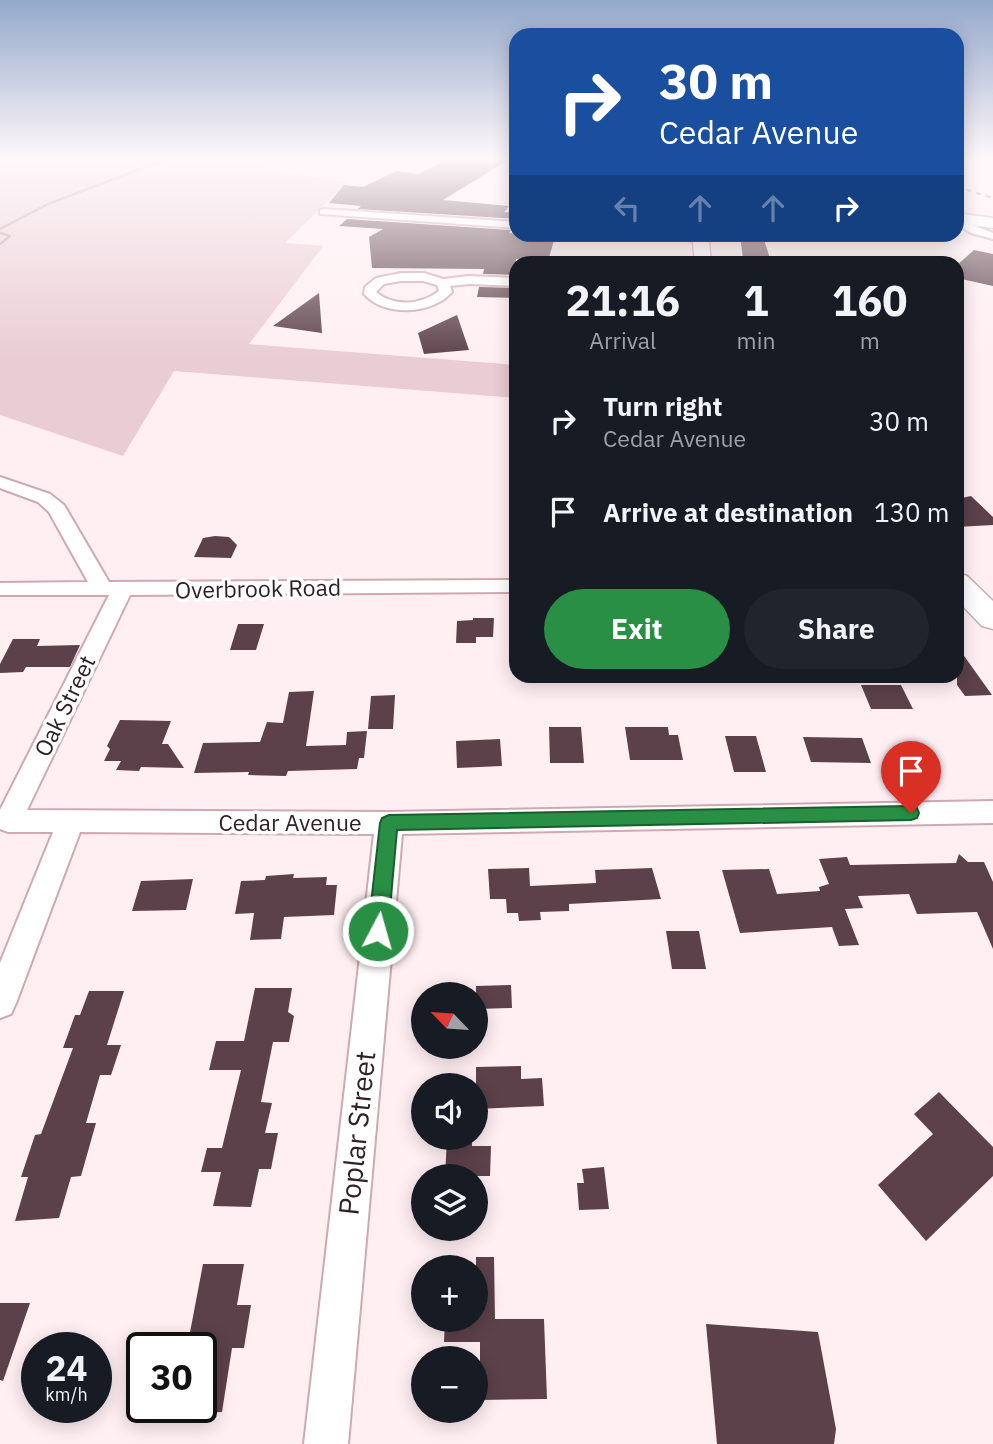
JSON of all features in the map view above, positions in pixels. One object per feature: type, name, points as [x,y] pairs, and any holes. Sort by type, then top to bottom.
[{"type":"street","points":[[966,226],[993,236]]},
{"type":"street","points":[[442,283],[446,292],[441,297],[421,304],[382,302],[369,294],[369,290],[380,281],[401,276],[424,277],[442,283],[469,280],[509,282]]},
{"type":"street","points":[[0,481],[44,498],[57,509],[95,574],[99,583],[96,590]]},
{"type":"street","name":"Overbrook Road","points":[[0,589],[509,586]]},
{"type":"street","points":[[964,589],[993,619]]},
{"type":"street","name":"Oak Street","points":[[8,821],[122,590]]},
{"type":"street","name":"Cedar Avenue","points":[[8,821],[389,823],[993,812]]},
{"type":"street","points":[[0,1003],[70,823]]},
{"type":"street","name":"Poplar Street","points":[[326,1444],[389,823]]},
{"type":"shaded area","points":[[0,226],[302,226],[285,243],[323,246],[249,344],[509,364],[509,397],[174,371],[123,456],[0,415]]},
{"type":"building","points":[[345,226],[457,226],[509,230],[509,242],[554,242],[549,256],[509,256],[509,275],[483,274],[484,269],[372,268],[369,237],[383,229]]},
{"type":"building","points":[[741,242],[765,242],[769,256],[743,256]]},
{"type":"building","points":[[974,250],[993,254],[993,286],[964,280],[964,259]]},
{"type":"building","points":[[479,287],[509,288],[509,298],[477,297]]},
{"type":"building","points":[[319,293],[322,333],[273,326]]},
{"type":"building","points":[[457,315],[469,350],[424,354],[418,333]]},
{"type":"building","points":[[971,496],[993,517],[993,525],[964,527],[964,498]]},
{"type":"building","points":[[229,537],[237,545],[231,558],[194,557],[203,538]]},
{"type":"building","points":[[494,618],[493,637],[476,637],[476,643],[456,643],[457,621]]},
{"type":"building","points":[[238,624],[264,624],[256,650],[230,650]]},
{"type":"building","points":[[13,639],[40,639],[37,646],[80,645],[70,667],[26,667],[23,672],[0,673],[0,664]]},
{"type":"building","points":[[964,656],[992,695],[965,696],[957,685],[964,683]]},
{"type":"building","points":[[861,685],[901,685],[913,709],[871,709]]},
{"type":"building","points":[[314,691],[306,746],[346,745],[347,732],[367,731],[364,758],[359,758],[357,769],[288,771],[286,776],[248,775],[249,772],[194,773],[203,743],[260,742],[267,722],[283,723],[289,692]]},
{"type":"building","points":[[395,695],[393,729],[368,729],[371,696]]},
{"type":"building","points":[[120,720],[171,721],[162,744],[168,744],[184,768],[141,767],[139,771],[116,770],[121,761],[104,761],[110,749],[107,746]]},
{"type":"building","points":[[549,727],[581,727],[584,763],[550,763]]},
{"type":"building","points":[[625,727],[668,727],[669,735],[678,735],[683,760],[630,760]]},
{"type":"building","points":[[725,736],[756,736],[766,772],[734,772]]},
{"type":"building","points":[[803,737],[862,738],[871,763],[811,762]]},
{"type":"building","points":[[500,739],[502,766],[457,768],[456,741]]},
{"type":"building","points":[[959,854],[968,862],[984,862],[993,882],[993,949],[977,912],[917,914],[909,894],[858,896],[863,908],[845,909],[859,945],[839,946],[832,927],[740,933],[722,870],[769,869],[777,894],[820,891],[819,887],[829,884],[819,859],[847,857],[850,865],[956,863]]},
{"type":"building","points":[[529,868],[530,886],[596,883],[595,870],[652,868],[661,899],[569,904],[569,911],[540,912],[541,920],[519,921],[518,913],[507,913],[506,899],[490,899],[488,869]]},
{"type":"building","points":[[294,874],[293,878],[327,877],[326,885],[337,885],[334,915],[284,917],[281,939],[250,940],[254,913],[235,914],[241,881],[265,880],[266,876]]},
{"type":"building","points":[[193,879],[186,910],[132,911],[141,881]]},
{"type":"building","points":[[666,931],[699,931],[706,969],[672,969]]},
{"type":"building","points":[[511,985],[512,1008],[488,1009],[488,986]]},
{"type":"building","points":[[255,988],[292,988],[288,1012],[294,1016],[289,1042],[273,1042],[261,1102],[272,1103],[265,1133],[278,1133],[271,1169],[259,1169],[251,1207],[213,1206],[221,1172],[201,1172],[207,1148],[222,1148],[241,1070],[209,1070],[216,1041],[244,1041]]},
{"type":"building","points":[[89,991],[124,991],[107,1045],[121,1045],[111,1075],[100,1075],[86,1123],[96,1123],[81,1176],[71,1177],[59,1218],[15,1221],[28,1177],[21,1177],[35,1135],[41,1134],[73,1048],[63,1048],[75,1015],[80,1015]]},
{"type":"building","points":[[521,1066],[521,1079],[542,1078],[544,1106],[488,1108],[488,1073],[476,1073],[476,1067]]},
{"type":"building","points":[[939,1092],[993,1147],[993,1176],[926,1241],[878,1185],[933,1134],[914,1114]]},
{"type":"building","points":[[488,1146],[491,1146],[490,1176],[488,1164],[446,1164],[446,1150],[488,1150]]},
{"type":"building","points":[[604,1167],[609,1209],[579,1210],[577,1183],[584,1183],[582,1169]]},
{"type":"building","points":[[488,1257],[494,1257],[495,1319],[544,1319],[547,1399],[488,1400],[488,1346],[480,1346],[480,1342],[444,1342],[444,1332],[488,1332]]},
{"type":"building","points":[[203,1264],[244,1264],[237,1305],[251,1305],[244,1348],[232,1348],[222,1412],[217,1412],[217,1332],[190,1332]]},
{"type":"building","points":[[0,1303],[30,1303],[3,1381],[0,1380]]},
{"type":"building","points":[[706,1324],[818,1332],[836,1429],[834,1444],[717,1444]]},
{"type":"waterway","points":[[0,229],[5,226]]},
{"type":"waterway","points":[[0,233],[10,236],[0,244]]},
{"type":"route","points":[[378,931],[389,823],[911,813]]}]
